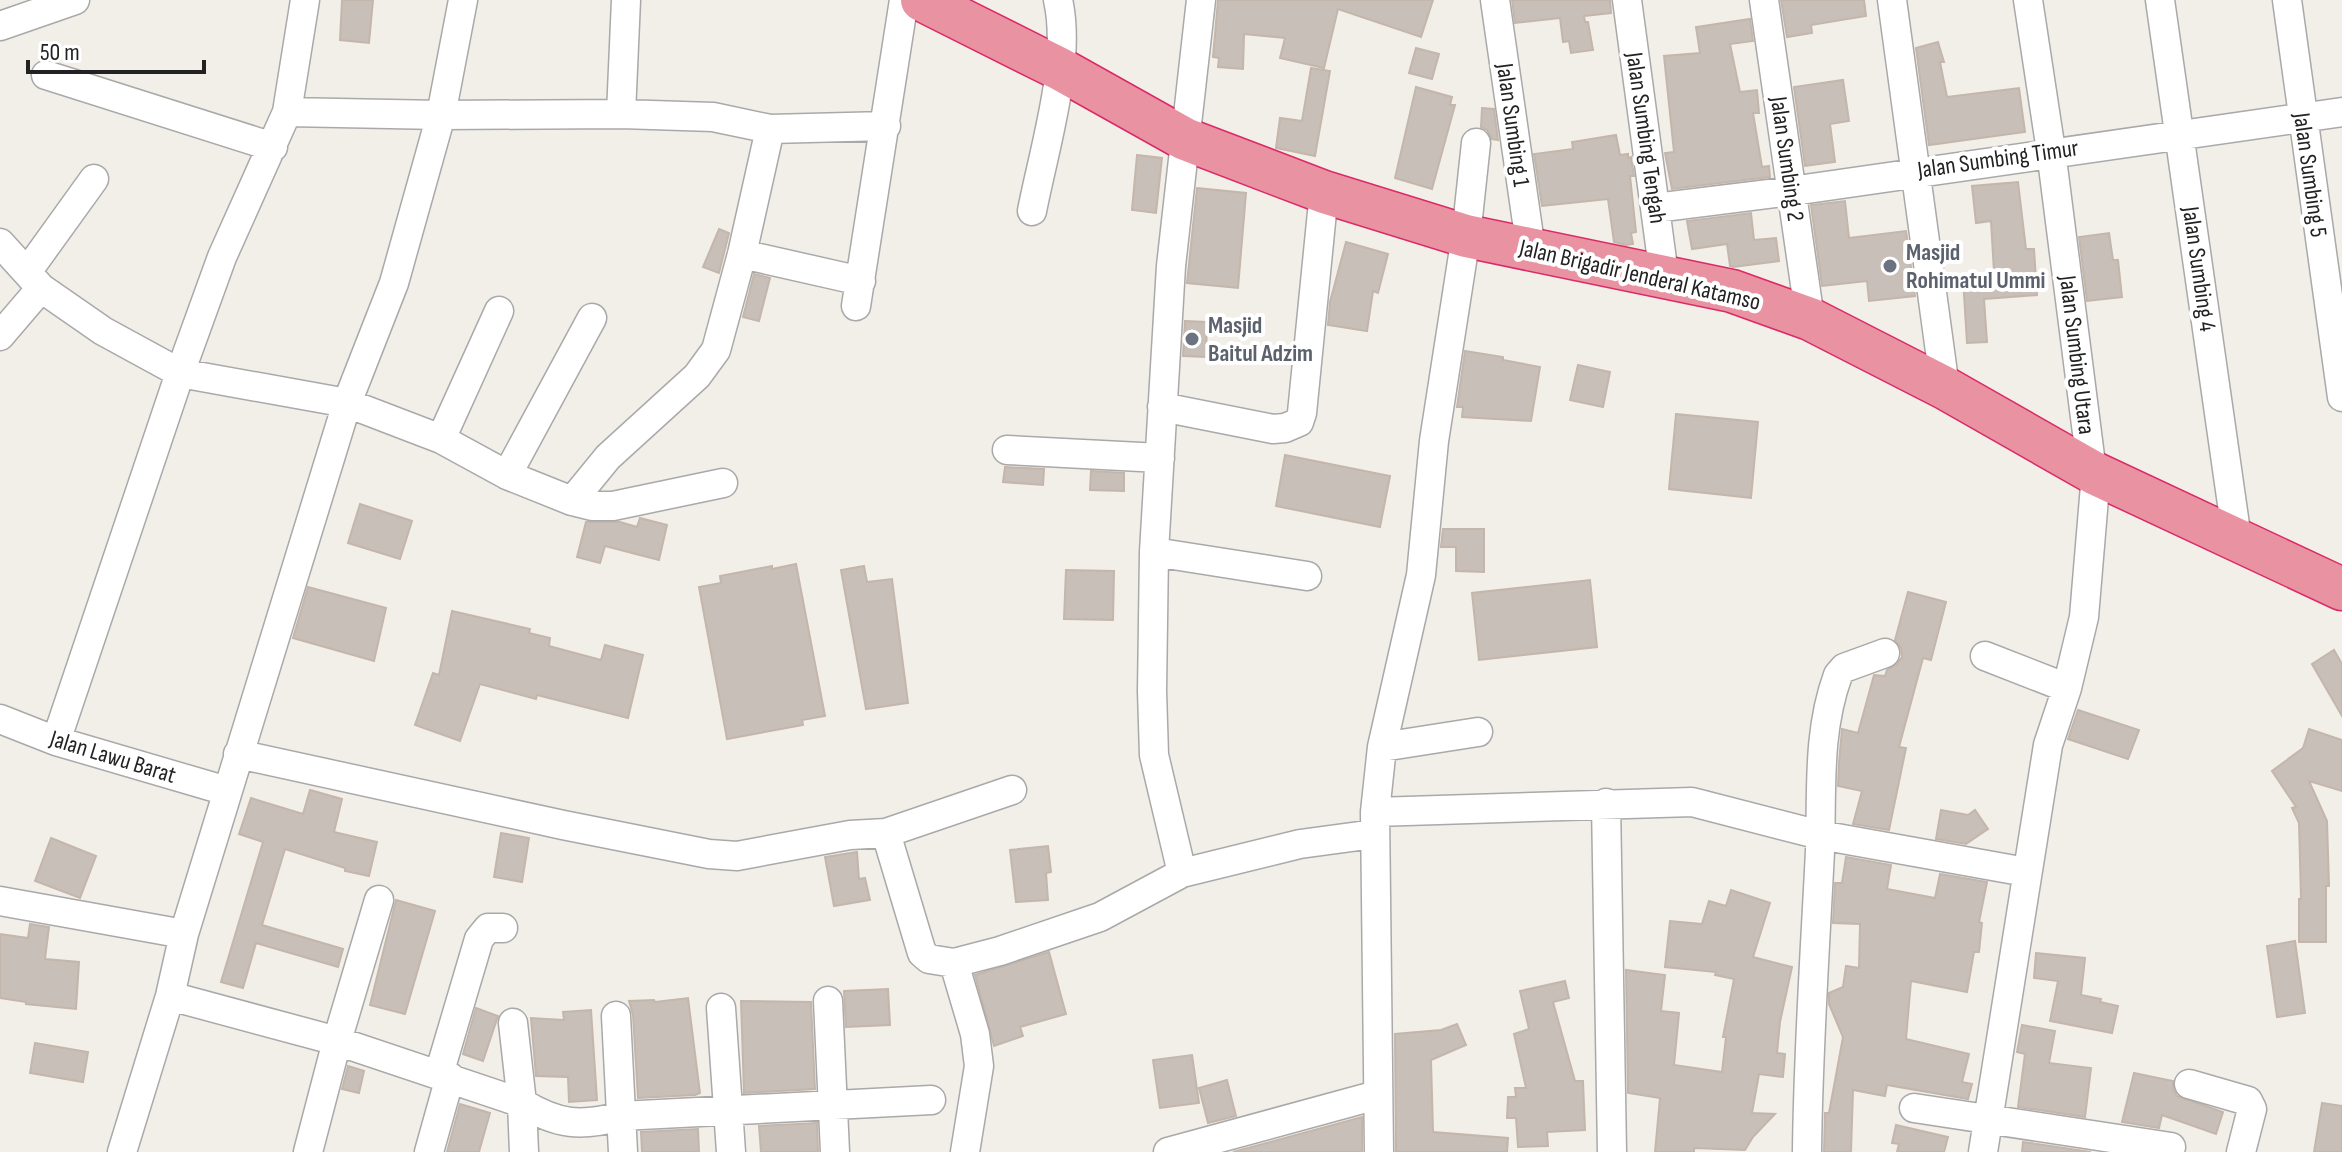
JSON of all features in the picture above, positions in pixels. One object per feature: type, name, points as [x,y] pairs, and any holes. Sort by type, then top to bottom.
[{"type":"highway","name":"Jalan Brigadir Jenderal Katamso","points":[[922,0],[1060,69],[1185,139],[1324,192],[1466,236],[1732,291],[1810,319],[1945,388],[2094,473],[2237,539],[2334,589]]},
{"type":"street","points":[[0,26],[75,0]]},
{"type":"street","points":[[56,741],[222,257],[287,112],[305,0]]},
{"type":"street","points":[[129,1150],[184,934],[238,754],[347,403],[394,283],[441,115],[463,0]]},
{"type":"street","points":[[621,114],[626,0]]},
{"type":"street","points":[[742,254],[858,294],[904,0]]},
{"type":"street","points":[[1032,211],[1060,69],[1062,34],[1058,0]]},
{"type":"street","points":[[1182,873],[1154,755],[1154,552],[1171,266],[1201,0]]},
{"type":"street","name":"Jalan Sumbing 1","points":[[1495,0],[1531,250]]},
{"type":"street","name":"Jalan Sumbing Tengah","points":[[1627,0],[1664,275]]},
{"type":"street","name":"Jalan Sumbing 2","points":[[1764,0],[1810,319]]},
{"type":"street","points":[[1892,0],[1945,388]]},
{"type":"street","name":"Jalan Sumbing Utara","points":[[1983,1152],[2048,745],[2067,688],[2084,617],[2094,473],[2028,0]]},
{"type":"street","name":"Jalan Sumbing 4","points":[[2160,0],[2237,539]]},
{"type":"street","name":"Jalan Sumbing 5","points":[[2287,0],[2342,397]]},
{"type":"street","points":[[46,75],[273,147]]},
{"type":"street","points":[[287,112],[621,114],[713,117],[770,129],[886,126]]},
{"type":"street","name":"Jalan Sumbing Timur","points":[[1655,208],[2342,112]]},
{"type":"street","points":[[572,501],[608,457],[697,376],[716,350],[742,254],[770,129]]},
{"type":"street","points":[[1379,1152],[1374,823],[1382,747],[1421,575],[1434,441],[1466,236],[1476,143]]},
{"type":"street","points":[[0,336],[94,179]]},
{"type":"street","points":[[1162,407],[1273,429],[1299,422],[1324,192]]},
{"type":"street","points":[[0,243],[34,280],[103,331],[180,373],[347,403],[441,439],[507,475],[592,506],[613,506],[723,483]]},
{"type":"street","points":[[441,439],[499,311]]},
{"type":"street","points":[[507,475],[592,318]]},
{"type":"street","points":[[1007,450],[1160,458]]},
{"type":"street","points":[[1154,552],[1307,576]]},
{"type":"street","points":[[1807,1152],[1820,835],[1820,760],[1833,688],[1844,668],[1885,653]]},
{"type":"street","points":[[1985,656],[2067,688]]},
{"type":"street","name":"Jalan Lawu Barat","points":[[0,719],[56,741],[227,791]]},
{"type":"street","points":[[1382,747],[1478,732]]},
{"type":"street","points":[[238,754],[563,825],[709,854],[737,856],[850,835],[886,833],[1012,790]]},
{"type":"street","points":[[886,833],[922,953],[929,959],[954,963],[1100,917],[1182,873],[1374,823],[1606,803],[1692,802],[1820,835],[2026,872]]},
{"type":"street","points":[[1606,803],[1612,1152]]},
{"type":"street","points":[[308,1152],[379,900]]},
{"type":"street","points":[[0,901],[184,934]]},
{"type":"street","points":[[429,1152],[479,939],[488,928],[503,928]]},
{"type":"street","points":[[954,963],[975,1034],[979,1066],[965,1152]]},
{"type":"street","points":[[170,996],[337,1041],[445,1075],[522,1103],[546,1117],[578,1123],[621,1116],[931,1100]]},
{"type":"street","points":[[828,1001],[835,1152]]},
{"type":"street","points":[[721,1008],[731,1152]]},
{"type":"street","points":[[616,1016],[623,1152]]},
{"type":"street","points":[[513,1023],[524,1152]]},
{"type":"street","points":[[2189,1084],[2248,1101],[2252,1109],[2241,1152]]},
{"type":"street","points":[[1168,1152],[1257,1140],[1377,1095]]},
{"type":"street","points":[[1914,1108],[2171,1147]]},
{"type":"building","points":[[342,0],[373,0],[369,43],[340,40]]},
{"type":"building","points":[[1218,0],[1433,0],[1421,37],[1338,9],[1324,68],[1280,58],[1285,38],[1244,34],[1243,69],[1218,67],[1219,58],[1213,57]]},
{"type":"building","points":[[1512,0],[1610,0],[1611,13],[1584,16],[1593,50],[1571,53],[1569,41],[1563,42],[1560,18],[1515,23]]},
{"type":"building","points":[[1781,0],[1864,0],[1866,16],[1811,25],[1812,33],[1787,37]]},
{"type":"building","points":[[1750,19],[1753,41],[1730,44],[1740,92],[1757,90],[1759,113],[1753,113],[1762,167],[1769,166],[1770,177],[1672,189],[1665,153],[1674,152],[1664,56],[1700,53],[1696,27]]},
{"type":"building","points":[[1938,42],[1944,62],[1940,62],[1947,97],[2019,88],[2025,132],[1929,145],[1916,48]]},
{"type":"building","points":[[1416,48],[1439,54],[1432,79],[1409,73]]},
{"type":"building","points":[[1311,68],[1330,71],[1315,156],[1276,148],[1280,118],[1302,121]]},
{"type":"building","points":[[1843,80],[1849,121],[1830,124],[1835,162],[1805,166],[1794,87]]},
{"type":"building","points":[[1416,87],[1452,97],[1450,105],[1455,105],[1432,189],[1395,178]]},
{"type":"building","points":[[1482,108],[1494,109],[1498,140],[1492,139],[1481,127]]},
{"type":"building","points":[[1616,135],[1620,155],[1628,154],[1628,158],[1631,157],[1634,176],[1630,176],[1636,232],[1631,233],[1633,244],[1626,245],[1614,242],[1608,199],[1542,206],[1534,154],[1573,149],[1572,142]]},
{"type":"building","points":[[1137,155],[1162,158],[1156,213],[1132,210]]},
{"type":"building","points":[[2018,182],[2026,249],[2034,249],[2037,295],[1984,299],[1987,342],[1967,343],[1963,278],[1994,272],[1991,221],[1976,223],[1972,186]]},
{"type":"building","points":[[1197,188],[1246,193],[1238,288],[1187,283]]},
{"type":"building","points":[[1845,201],[1849,238],[1906,231],[1915,296],[1869,301],[1867,281],[1822,286],[1811,205]]},
{"type":"building","points":[[1751,213],[1754,240],[1776,238],[1779,261],[1733,267],[1730,266],[1727,244],[1692,249],[1687,221]]},
{"type":"building","points":[[719,229],[729,233],[719,273],[703,267]]},
{"type":"building","points":[[2109,233],[2113,260],[2118,260],[2122,297],[2087,301],[2079,237]]},
{"type":"building","points":[[1346,242],[1388,254],[1378,293],[1373,291],[1367,331],[1328,325],[1330,302]]},
{"type":"building","points":[[754,274],[770,278],[759,321],[743,317]]},
{"type":"building","name":"Masjid Baitul Adzim","points":[[1185,321],[1207,322],[1206,357],[1183,356]]},
{"type":"building","points":[[1465,351],[1540,367],[1531,421],[1462,417],[1463,407],[1457,407]]},
{"type":"building","points":[[1578,365],[1610,372],[1603,407],[1570,400]]},
{"type":"building","points":[[1676,414],[1758,422],[1751,498],[1669,489]]},
{"type":"building","points":[[1285,455],[1390,476],[1380,527],[1276,506]]},
{"type":"building","points":[[1005,467],[1044,469],[1043,485],[1003,482]]},
{"type":"building","points":[[1091,471],[1124,473],[1124,491],[1090,490]]},
{"type":"building","points":[[360,504],[412,521],[400,559],[348,543]]},
{"type":"building","points":[[640,518],[667,525],[659,560],[605,546],[600,563],[577,557],[586,522],[620,522],[637,527]]},
{"type":"building","points":[[1443,529],[1484,529],[1484,572],[1456,571],[1456,547],[1441,547]]},
{"type":"building","points":[[796,564],[825,716],[802,720],[803,725],[727,739],[699,587],[721,583],[720,576]]},
{"type":"building","points":[[864,566],[867,582],[892,579],[908,703],[866,709],[841,570]]},
{"type":"building","points":[[1066,570],[1114,571],[1113,620],[1064,619]]},
{"type":"building","points":[[1590,580],[1597,647],[1479,660],[1472,593]]},
{"type":"building","points":[[308,587],[386,608],[374,661],[293,638]]},
{"type":"building","points":[[1908,592],[1946,602],[1931,660],[1923,658],[1899,747],[1906,748],[1889,830],[1853,824],[1862,791],[1838,786],[1839,763],[1842,729],[1858,733],[1874,675],[1885,676],[1887,670],[1902,657],[1901,648],[1895,640]]},
{"type":"building","points":[[452,611],[530,629],[529,633],[550,638],[549,646],[601,660],[605,645],[643,655],[628,718],[480,684],[460,741],[415,725],[433,673],[439,675]]},
{"type":"building","points":[[2334,650],[2342,664],[2342,716],[2312,664]]},
{"type":"building","points":[[2078,710],[2139,730],[2128,759],[2068,739]]},
{"type":"building","points":[[2309,729],[2342,740],[2342,791],[2309,781],[2327,821],[2329,886],[2326,886],[2326,942],[2299,942],[2299,823],[2292,808],[2296,807],[2272,771],[2303,748]]},
{"type":"building","points":[[310,790],[342,799],[334,832],[377,842],[369,876],[345,871],[345,868],[285,849],[262,925],[343,949],[338,967],[256,943],[243,988],[221,982],[263,842],[239,834],[251,798],[303,814]]},
{"type":"building","points":[[1941,810],[1968,815],[1975,810],[1988,829],[1966,844],[1936,839]]},
{"type":"building","points":[[501,833],[529,838],[522,882],[494,877]]},
{"type":"building","points":[[51,838],[96,856],[80,898],[35,881]]},
{"type":"building","points":[[1048,846],[1051,872],[1046,873],[1048,900],[1016,902],[1010,850]]},
{"type":"building","points":[[857,852],[859,879],[865,878],[870,900],[834,906],[825,857]]},
{"type":"building","points":[[1846,857],[1891,865],[1887,889],[1935,898],[1940,874],[1987,882],[1979,922],[1982,923],[1979,952],[1974,952],[1967,992],[1911,981],[1906,1039],[1969,1054],[1962,1082],[1972,1084],[1968,1099],[1887,1085],[1885,1096],[1853,1090],[1851,1152],[1824,1152],[1825,1113],[1829,1113],[1843,1037],[1829,1004],[1829,993],[1843,987],[1846,966],[1859,968],[1860,924],[1833,923],[1835,883],[1842,883]]},
{"type":"building","points":[[1731,890],[1770,903],[1753,957],[1792,967],[1777,1053],[1785,1054],[1783,1077],[1759,1074],[1752,1113],[1775,1114],[1745,1150],[1694,1148],[1694,1152],[1655,1152],[1660,1098],[1628,1093],[1626,970],[1665,975],[1661,1011],[1679,1013],[1674,1065],[1722,1072],[1726,1037],[1723,1037],[1734,979],[1715,975],[1716,972],[1665,967],[1670,921],[1702,924],[1709,901],[1726,906]]},
{"type":"building","points":[[396,900],[435,911],[405,1014],[370,1005]]},
{"type":"building","points":[[30,924],[49,927],[45,959],[79,962],[76,1009],[0,998],[0,934],[28,938]]},
{"type":"building","points":[[2295,941],[2305,1013],[2277,1017],[2267,946]]},
{"type":"building","points":[[1049,952],[1066,1014],[1020,1027],[1023,1036],[994,1046],[975,975]]},
{"type":"building","points":[[2036,953],[2085,958],[2081,995],[2118,1006],[2112,1033],[2050,1021],[2058,981],[2034,978]]},
{"type":"building","points":[[1565,981],[1569,998],[1553,1002],[1575,1081],[1583,1081],[1585,1130],[1547,1132],[1548,1146],[1518,1147],[1516,1118],[1507,1118],[1508,1097],[1516,1097],[1515,1088],[1526,1088],[1514,1034],[1529,1029],[1520,991]]},
{"type":"building","points":[[888,989],[890,1025],[846,1027],[844,991]]},
{"type":"building","points":[[688,998],[700,1093],[638,1098],[633,1015],[629,1001]]},
{"type":"building","points":[[741,1001],[811,1002],[815,1089],[744,1093]]},
{"type":"building","points":[[476,1008],[498,1016],[483,1061],[463,1054]]},
{"type":"building","points":[[591,1010],[597,1100],[569,1102],[568,1077],[536,1076],[531,1018],[564,1020],[563,1012]]},
{"type":"building","points":[[1457,1024],[1466,1045],[1431,1060],[1433,1132],[1508,1138],[1507,1152],[1396,1152],[1395,1034],[1441,1030]]},
{"type":"building","points":[[2022,1025],[2055,1031],[2049,1063],[2091,1068],[2085,1117],[2018,1107],[2025,1054],[2017,1052]]},
{"type":"building","points":[[35,1043],[88,1052],[83,1082],[30,1073]]},
{"type":"building","points":[[1192,1055],[1199,1103],[1160,1108],[1153,1060]]},
{"type":"building","points":[[348,1066],[364,1071],[359,1093],[342,1089]]},
{"type":"building","points":[[2134,1073],[2173,1081],[2177,1096],[2223,1112],[2216,1134],[2162,1115],[2159,1128],[2122,1122]]},
{"type":"building","points":[[1227,1080],[1236,1116],[1208,1123],[1199,1088]]},
{"type":"building","points":[[2322,1103],[2342,1106],[2342,1152],[2314,1152]]},
{"type":"building","points":[[460,1104],[490,1113],[479,1152],[447,1152]]},
{"type":"building","points":[[1362,1117],[1362,1152],[1233,1152]]},
{"type":"building","points":[[817,1123],[818,1152],[761,1152],[759,1126]]},
{"type":"building","points":[[1896,1125],[1948,1137],[1944,1152],[1897,1152],[1899,1144],[1892,1143]]},
{"type":"building","points":[[698,1129],[699,1152],[642,1152],[641,1132]]},
{"type":"building","points":[[2023,1142],[2091,1152],[2022,1152]]},
{"type":"place","name":"Masjid Rohimatul Ummi","points":[[1890,266]]},
{"type":"place","name":"Masjid Baitul Adzim","points":[[1192,339]]}]
